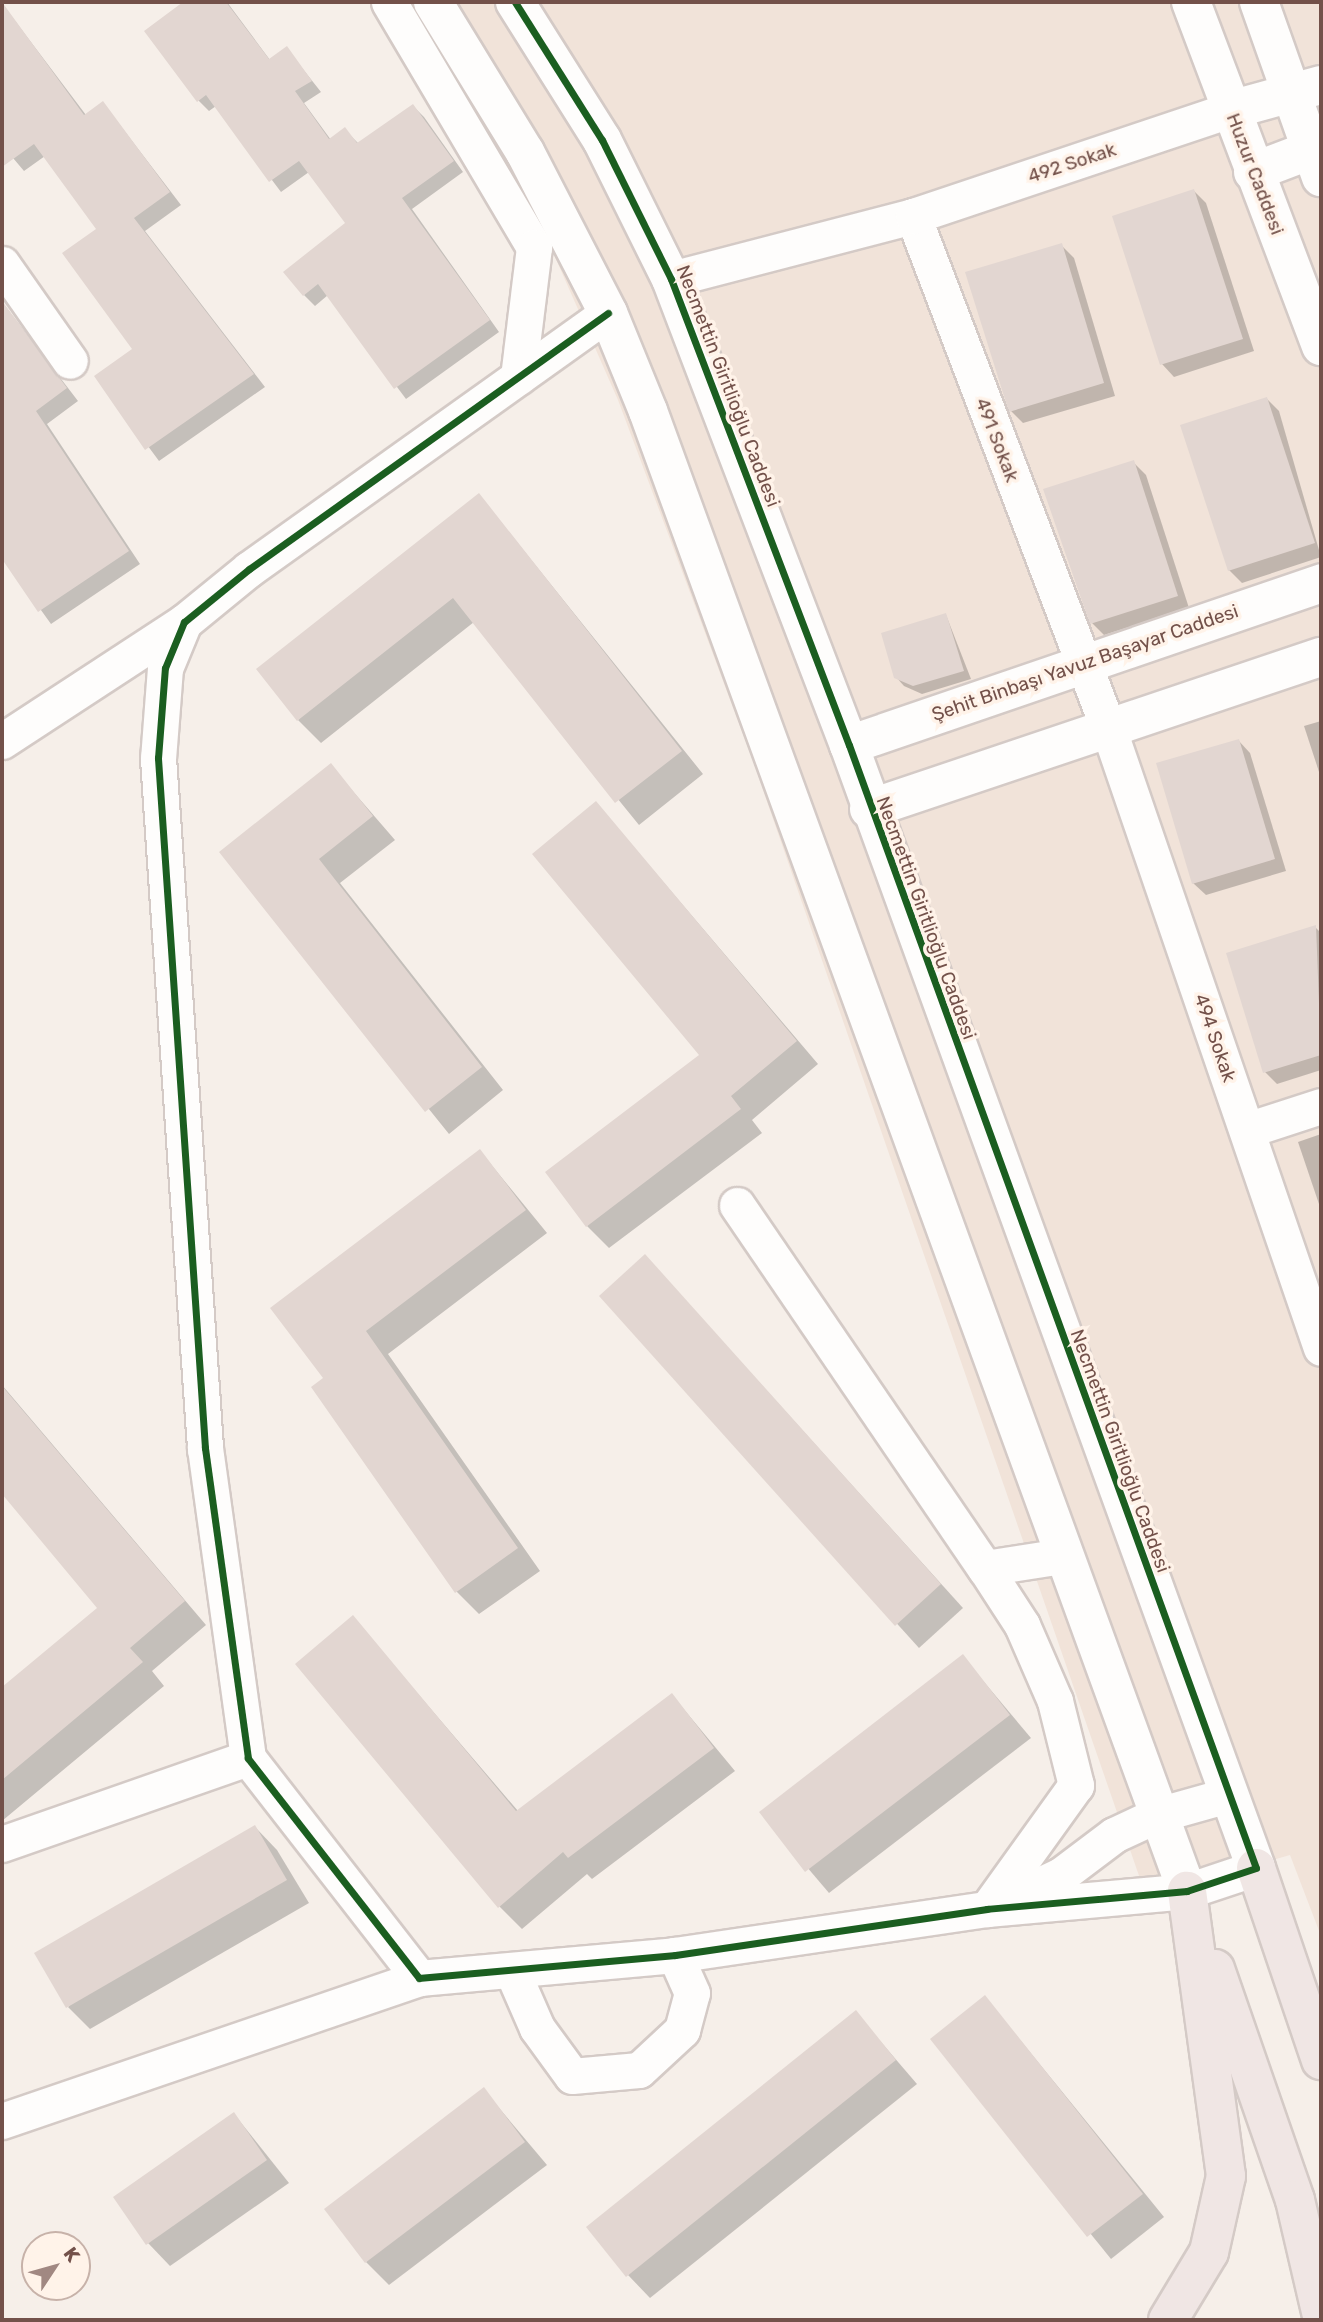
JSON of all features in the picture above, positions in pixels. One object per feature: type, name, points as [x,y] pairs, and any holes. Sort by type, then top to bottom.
[{"type":"highway","points":[[1256,1868],[1321,2002]]},
{"type":"highway","points":[[1256,1868],[1321,2060]]},
{"type":"highway","points":[[1187,1891],[1295,2200],[1321,2312]]},
{"type":"highway","points":[[1168,2320],[1209,2252],[1226,2176],[1187,1891]]},
{"type":"street","points":[[389,2],[534,247],[519,377]]},
{"type":"street","points":[[433,2],[525,152],[608,313],[797,807],[1062,1556],[1187,1891]]},
{"type":"street","name":"Necmettin Giritlioğlu Caddesi","points":[[515,2],[602,140],[671,279],[849,745],[869,809],[1256,1868]]},
{"type":"street","name":"Huzur Caddesi","points":[[1191,2],[1321,346]]},
{"type":"street","points":[[1253,172],[1318,157],[1308,90],[1259,2]]},
{"type":"street","points":[[1230,110],[1308,90]]},
{"type":"street","name":"492 Sokak","points":[[671,279],[913,216],[1230,110]]},
{"type":"street","name":"491 Sokak","points":[[913,216],[1109,730]]},
{"type":"street","points":[[2,264],[71,361]]},
{"type":"street","points":[[2,741],[184,622],[608,313]]},
{"type":"street","name":"Şehit Binbaşı Yavuz Başayar Caddesi","points":[[849,745],[1321,583]]},
{"type":"street","points":[[184,622],[165,668],[158,758],[205,1448],[248,1758],[419,1978]]},
{"type":"street","points":[[869,809],[1321,657]]},
{"type":"street","name":"494 Sokak","points":[[1109,730],[1321,1348]]},
{"type":"street","points":[[1247,1130],[1321,1106]]},
{"type":"street","points":[[737,1205],[1022,1625],[1055,1701],[1076,1785],[987,1909]]},
{"type":"street","points":[[985,1568],[1062,1556]]},
{"type":"street","points":[[2,1844],[248,1758]]},
{"type":"street","points":[[987,1909],[1061,1875],[1114,1835],[1157,1815],[1228,1795]]},
{"type":"street","points":[[2,2121],[419,1978],[513,1973],[675,1955],[987,1909],[1187,1891],[1256,1868]]},
{"type":"street","points":[[513,1973],[537,2028],[572,2076],[639,2070],[682,2030],[692,1993],[675,1955]]},
{"type":"shaded area","points":[[407,2],[1321,2],[1321,1936],[1290,1855],[1146,1896],[753,761],[618,400],[555,257]]},
{"type":"building","points":[[2,2],[84,115],[103,101],[170,192],[134,218],[254,374],[145,450],[94,376],[132,349],[62,253],[96,229],[34,144],[2,167]]},
{"type":"building","points":[[183,2],[226,2],[269,59],[287,46],[312,81],[295,91],[329,139],[345,127],[357,143],[413,104],[454,161],[402,198],[490,320],[394,389],[318,284],[303,296],[283,272],[345,223],[299,161],[269,182],[206,95],[197,102],[144,31]]},
{"type":"building","points":[[1194,189],[1243,339],[1160,365],[1112,216]]},
{"type":"building","points":[[1062,243],[1104,383],[1009,412],[965,272]]},
{"type":"building","points":[[2,301],[67,388],[36,411],[129,551],[38,612],[2,559]]},
{"type":"building","points":[[1267,397],[1315,543],[1228,571],[1180,425]]},
{"type":"building","points":[[1134,460],[1178,596],[1090,624],[1043,489]]},
{"type":"building","points":[[479,493],[682,751],[615,803],[453,598],[297,721],[256,669]]},
{"type":"building","points":[[946,613],[964,671],[913,686],[894,678],[881,633]]},
{"type":"building","points":[[1239,739],[1275,859],[1192,884],[1156,763]]},
{"type":"building","points":[[331,763],[373,816],[319,859],[482,1067],[425,1112],[219,852]]},
{"type":"building","points":[[596,801],[797,1041],[731,1096],[741,1109],[586,1227],[545,1172],[699,1055],[532,854]]},
{"type":"building","points":[[1316,925],[1321,1055],[1263,1073],[1226,953]]},
{"type":"building","points":[[480,1149],[526,1210],[366,1331],[518,1548],[455,1593],[311,1387],[323,1378],[270,1308]]},
{"type":"building","points":[[645,1254],[941,1584],[895,1626],[599,1296]]},
{"type":"building","points":[[2,1386],[185,1601],[130,1648],[143,1662],[2,1780],[2,1687],[97,1608],[2,1494]]},
{"type":"building","points":[[353,1615],[516,1811],[672,1693],[714,1748],[568,1858],[563,1852],[498,1908],[295,1664]]},
{"type":"building","points":[[963,1654],[1010,1715],[805,1872],[759,1812]]},
{"type":"building","points":[[255,1825],[287,1880],[66,2008],[34,1953]]},
{"type":"building","points":[[985,1995],[1143,2194],[1087,2237],[930,2039]]},
{"type":"building","points":[[856,2010],[896,2060],[626,2277],[586,2227]]},
{"type":"building","points":[[484,2087],[525,2142],[365,2263],[324,2209]]},
{"type":"building","points":[[234,2112],[267,2160],[146,2245],[113,2197]]},
{"type":"cycle path","points":[[515,2],[602,140],[671,279],[849,745],[1256,1868],[1187,1891],[987,1909],[675,1955],[419,1978],[248,1758],[205,1448],[158,758],[165,668],[184,622],[249,569],[608,313]]}]
